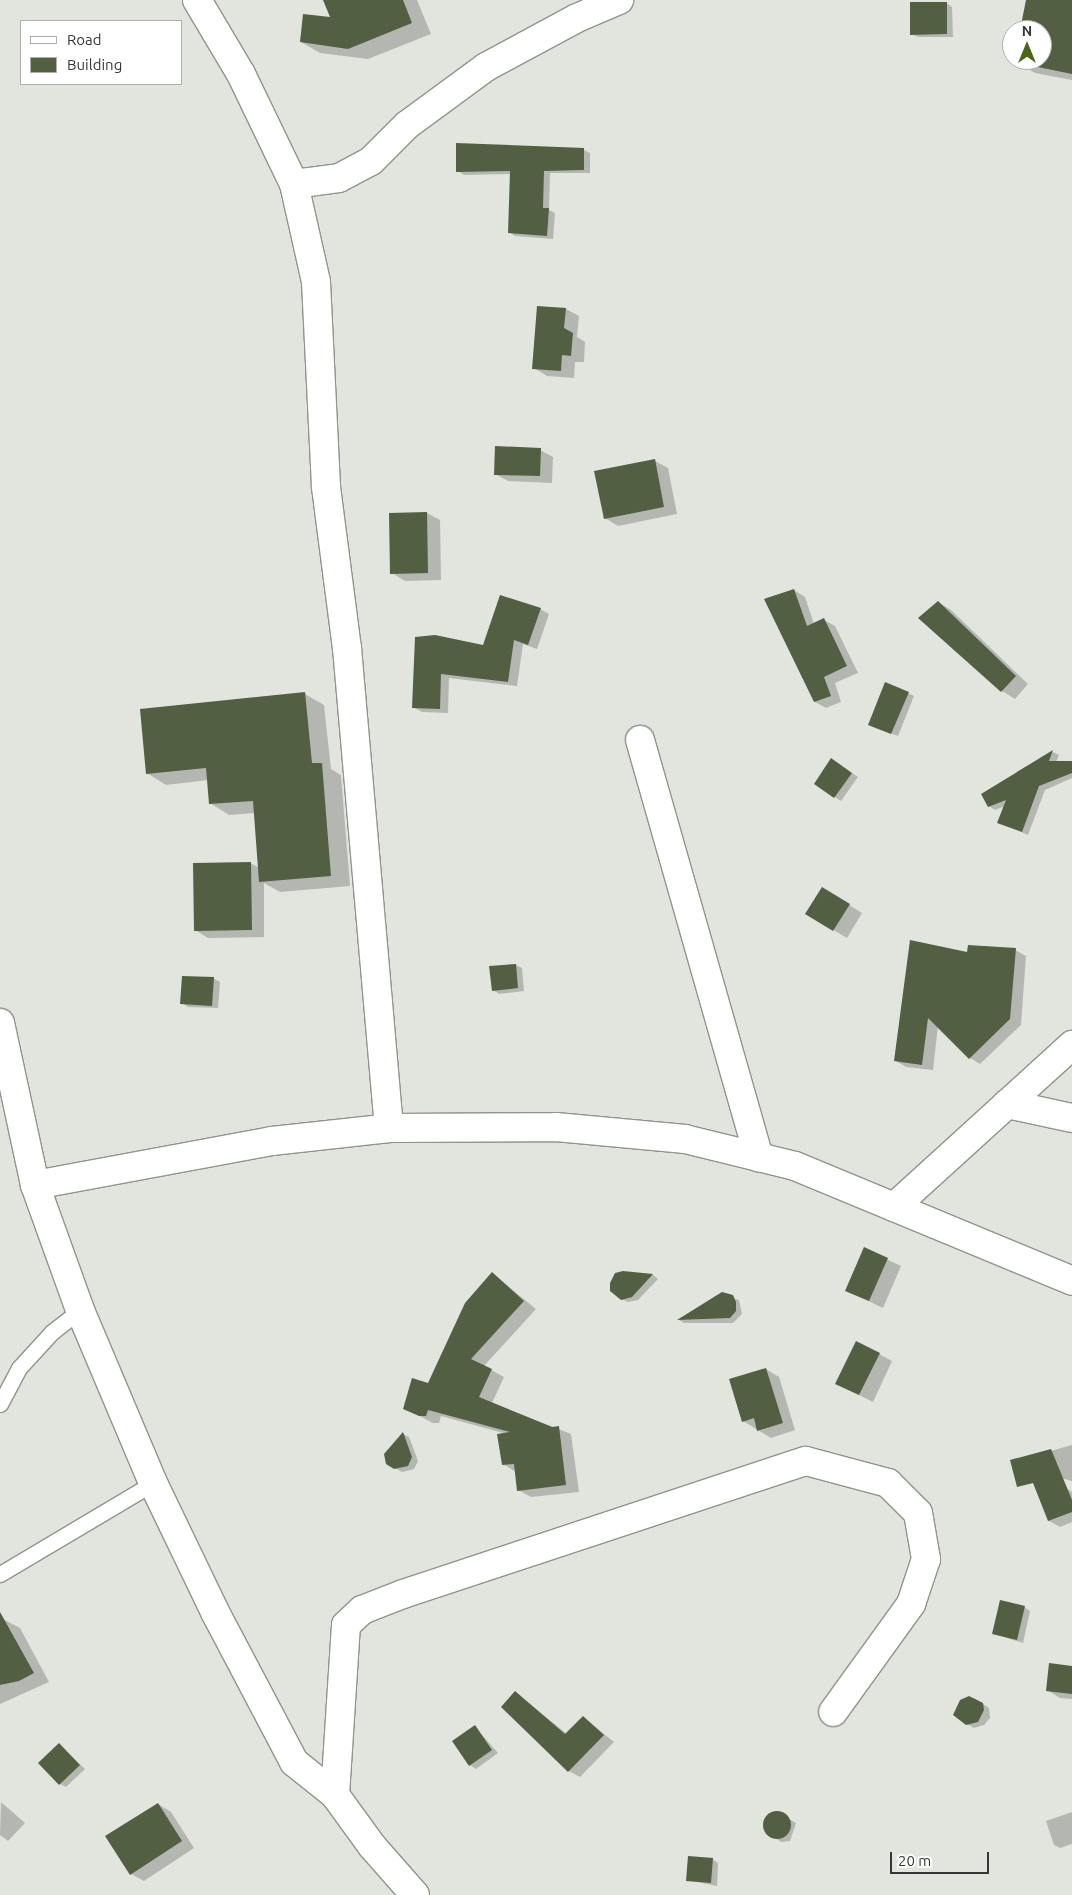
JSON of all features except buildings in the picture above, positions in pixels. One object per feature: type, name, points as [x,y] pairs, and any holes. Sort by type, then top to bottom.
[{"type":"street","points":[[197,0],[241,74],[294,184],[316,282],[319,311],[326,486],[347,648],[389,1128]]},
{"type":"street","points":[[294,184],[339,178],[371,161],[407,125],[486,67],[577,18],[618,0]]},
{"type":"street","points":[[640,740],[759,1157]]},
{"type":"street","points":[[0,1023],[35,1185],[80,1310],[153,1483],[215,1612],[294,1762],[335,1795],[372,1846],[415,1895]]},
{"type":"street","points":[[894,1206],[1072,1045]]},
{"type":"street","points":[[1007,1104],[1072,1118]]},
{"type":"street","points":[[35,1185],[272,1141],[389,1128],[556,1127],[685,1139],[795,1166],[1072,1281]]},
{"type":"street","points":[[335,1795],[346,1625],[362,1610],[403,1594],[806,1461],[888,1483],[918,1513],[926,1559],[911,1604],[834,1712]]},
{"type":"lane","points":[[0,1404],[19,1368],[52,1332],[80,1310]]},
{"type":"lane","points":[[0,1574],[153,1483]]}]
